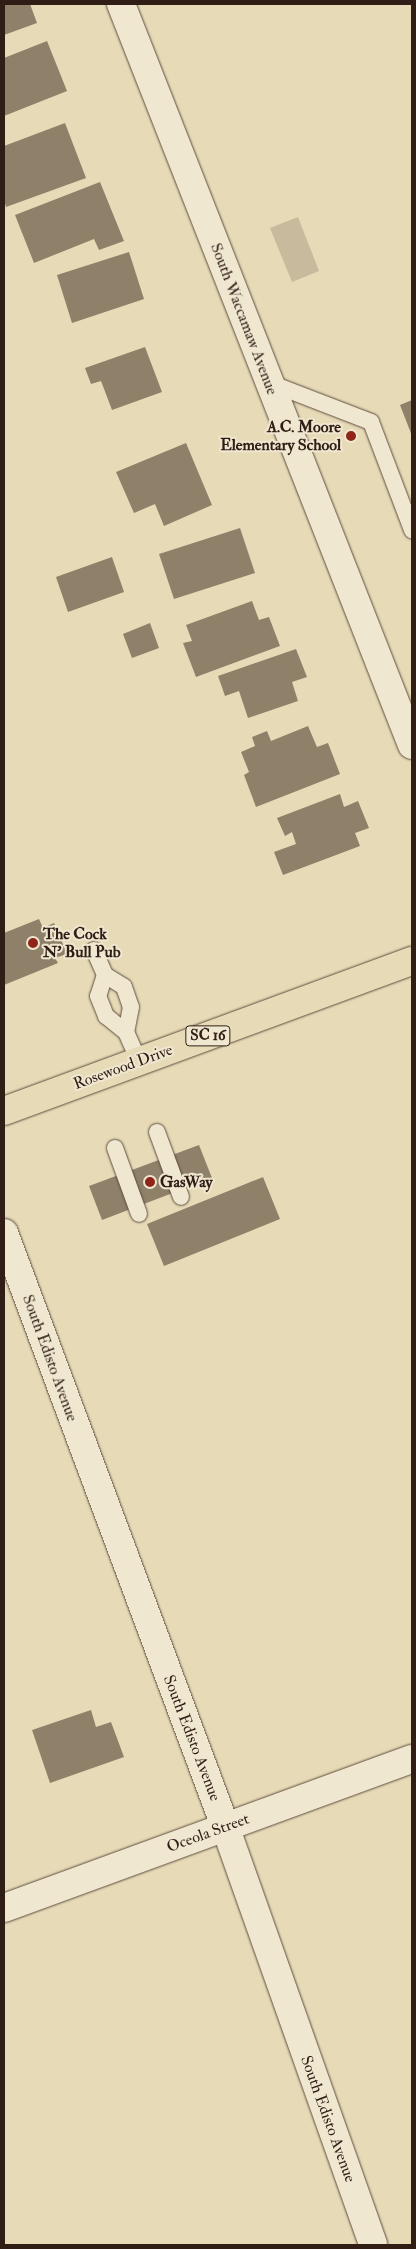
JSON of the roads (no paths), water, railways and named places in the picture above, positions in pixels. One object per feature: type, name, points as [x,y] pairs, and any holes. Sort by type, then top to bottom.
[{"type":"main road","name":"Rosewood Drive","points":[[4,1111],[412,962]]},
{"type":"street","name":"South Waccamaw Avenue","points":[[121,4],[412,745]]},
{"type":"street","name":"South Edisto Avenue","points":[[4,1233],[225,1826],[373,2245]]},
{"type":"street","name":"Oceola Street","points":[[4,1908],[412,1759]]},
{"type":"lane","points":[[270,383],[371,422],[412,530]]},
{"type":"lane","points":[[94,950],[105,974],[124,987],[131,1007],[126,1032]]},
{"type":"lane","points":[[105,974],[98,996],[106,1016],[126,1032],[139,1061]]},
{"type":"lane","points":[[157,1132],[181,1197]]},
{"type":"lane","points":[[115,1148],[139,1214]]},
{"type":"place","name":"A.C. Moore Elementary School","points":[[351,436]]},
{"type":"place","name":"The Cock N' Bull Pub","points":[[33,943]]},
{"type":"place","name":"GasWay","points":[[150,1182]]}]
